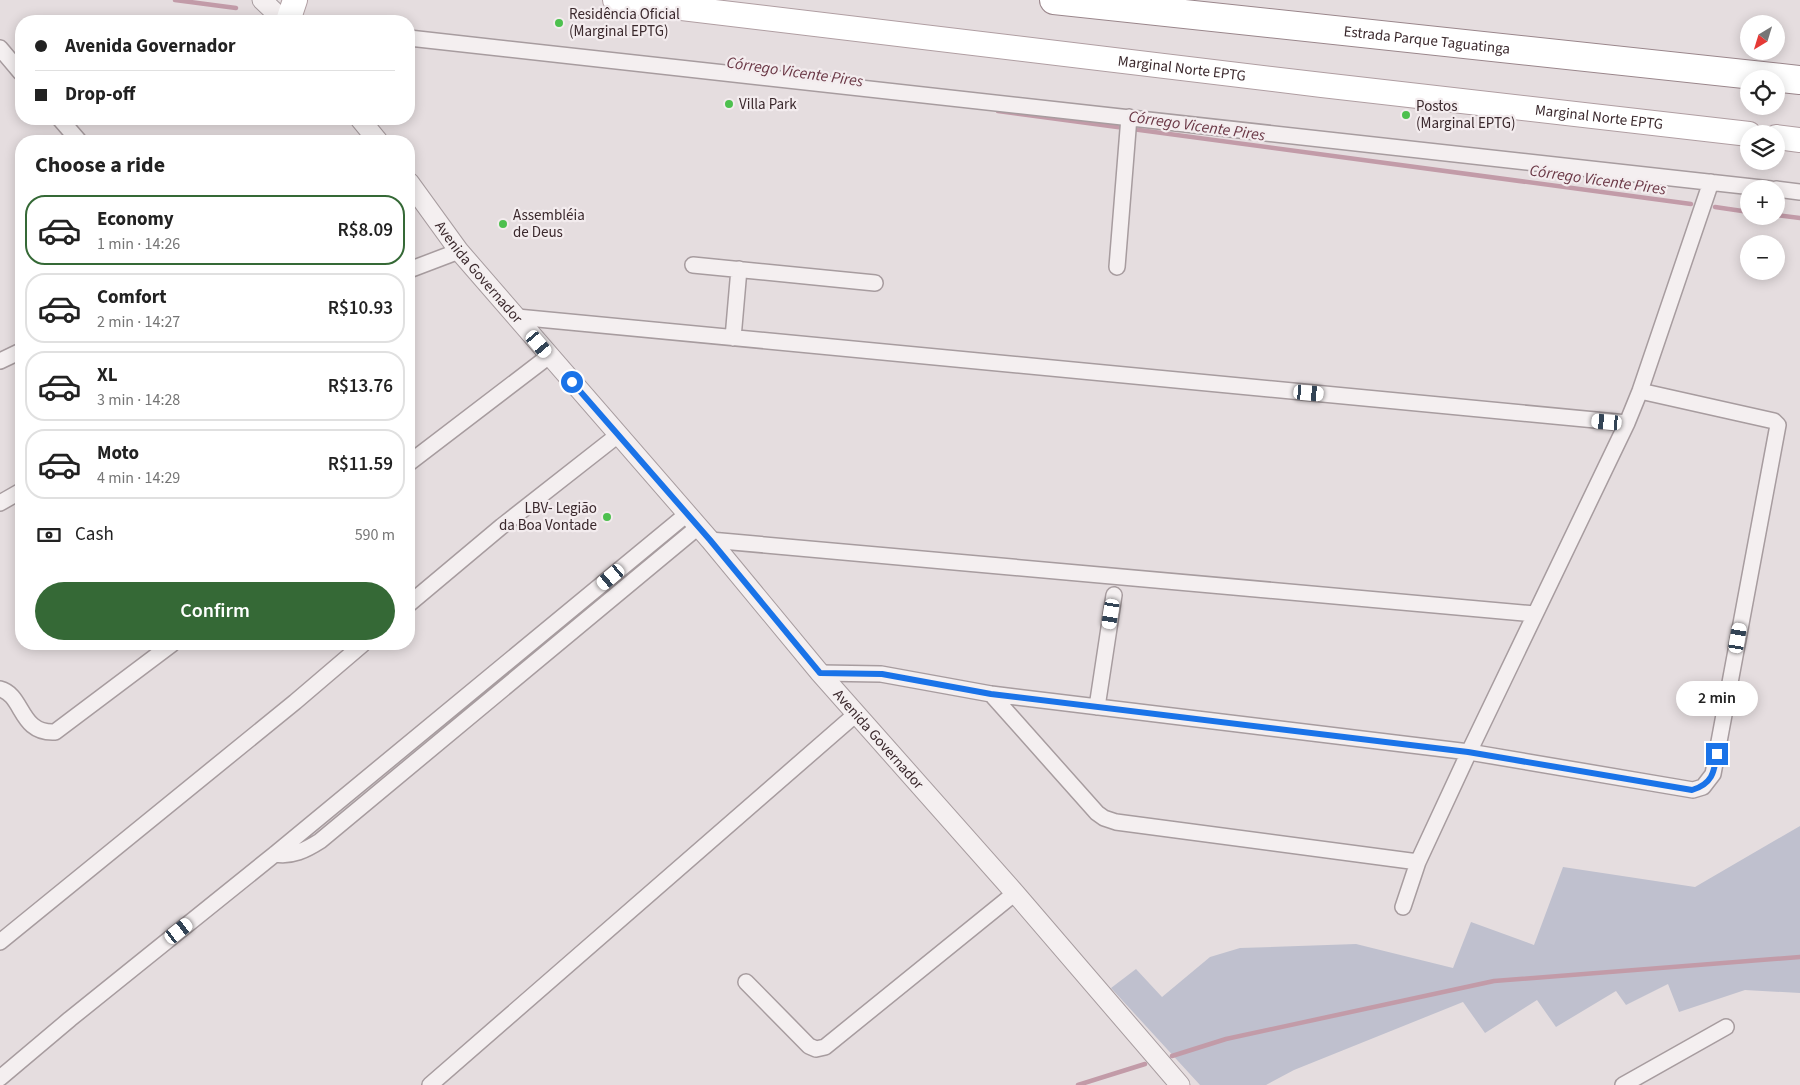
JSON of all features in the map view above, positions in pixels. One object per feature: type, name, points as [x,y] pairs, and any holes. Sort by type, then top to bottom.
[{"type":"highway","name":"Estrada Parque Taguatinga","points":[[1054,0],[1800,80]]},
{"type":"main road","points":[[290,15],[295,0]]},
{"type":"main road","name":"Marginal Norte EPTG","points":[[615,0],[1740,133]]},
{"type":"main road","points":[[1785,138],[1800,140]]},
{"type":"street","points":[[262,0],[278,15]]},
{"type":"street","points":[[415,39],[1740,185]]},
{"type":"street","points":[[0,48],[15,66]]},
{"type":"street","points":[[1117,267],[1129,117]]},
{"type":"street","points":[[65,125],[74,135]]},
{"type":"street","points":[[365,125],[373,135]]},
{"type":"street","points":[[1403,907],[1418,862],[1468,752],[1627,423],[1640,391],[1711,182]]},
{"type":"street","name":"Avenida Governador","points":[[415,190],[459,250],[698,527],[820,673],[1015,893],[1180,1085]]},
{"type":"street","points":[[1785,190],[1800,192]]},
{"type":"street","points":[[415,268],[459,250]]},
{"type":"street","points":[[693,265],[876,283]]},
{"type":"street","points":[[733,338],[739,269]]},
{"type":"street","points":[[517,317],[1627,423]]},
{"type":"street","points":[[0,361],[15,354]]},
{"type":"street","points":[[415,459],[549,356]]},
{"type":"street","points":[[820,673],[882,674],[991,694],[1468,752],[1692,790],[1703,787],[1713,774],[1778,425],[1774,421],[1640,391]]},
{"type":"street","points":[[415,599],[509,520],[618,435]]},
{"type":"street","points":[[0,503],[15,494]]},
{"type":"street","points":[[0,1078],[70,1019],[275,854],[698,527],[1535,614]]},
{"type":"street","points":[[1097,707],[1114,595]]},
{"type":"street","points":[[0,690],[4,690],[12,698],[26,719],[37,730],[46,733],[54,732],[164,650]]},
{"type":"street","points":[[0,942],[295,702],[356,650]]},
{"type":"street","points":[[991,694],[1097,814],[1104,818],[1116,822],[1418,862]]},
{"type":"street","points":[[430,1085],[856,714]]},
{"type":"street","points":[[746,982],[809,1046],[816,1049],[825,1047],[1015,893]]},
{"type":"street","points":[[1623,1085],[1726,1027]]},
{"type":"shaded area","points":[[1800,826],[1800,993],[1745,990],[1679,1012],[1668,984],[1626,1005],[1616,991],[1556,1027],[1537,1000],[1485,1033],[1463,1002],[1294,1070],[1266,1085],[1200,1085],[1111,988],[1136,969],[1162,997],[1210,957],[1240,948],[1356,944],[1453,968],[1471,922],[1534,945],[1563,867],[1695,887]]},
{"type":"waterway","name":"Córrego Vicente Pires","points":[[175,0],[236,8]]},
{"type":"waterway","name":"Córrego Vicente Pires","points":[[998,111],[1691,204]]},
{"type":"waterway","name":"Córrego Vicente Pires","points":[[1715,207],[1740,211]]},
{"type":"waterway","name":"Córrego Vicente Pires","points":[[1785,216],[1800,218]]},
{"type":"waterway","points":[[1172,1056],[1226,1039],[1494,981],[1800,957]]},
{"type":"waterway","points":[[1078,1085],[1145,1064]]},
{"type":"place","name":"Residência Oficial (Marginal EPTG)","points":[[559,23]]},
{"type":"place","name":"Villa Park","points":[[729,104]]},
{"type":"place","name":"Postos (Marginal EPTG)","points":[[1406,115]]},
{"type":"place","name":"Assembléia de Deus","points":[[503,224]]},
{"type":"place","name":"LBV- Legião da Boa Vontade","points":[[607,517]]},
{"type":"route","points":[[572,382],[710,540],[820,673],[882,674],[991,694],[1468,752],[1622,780],[1692,790],[1703,787],[1713,774],[1717,754]]}]
